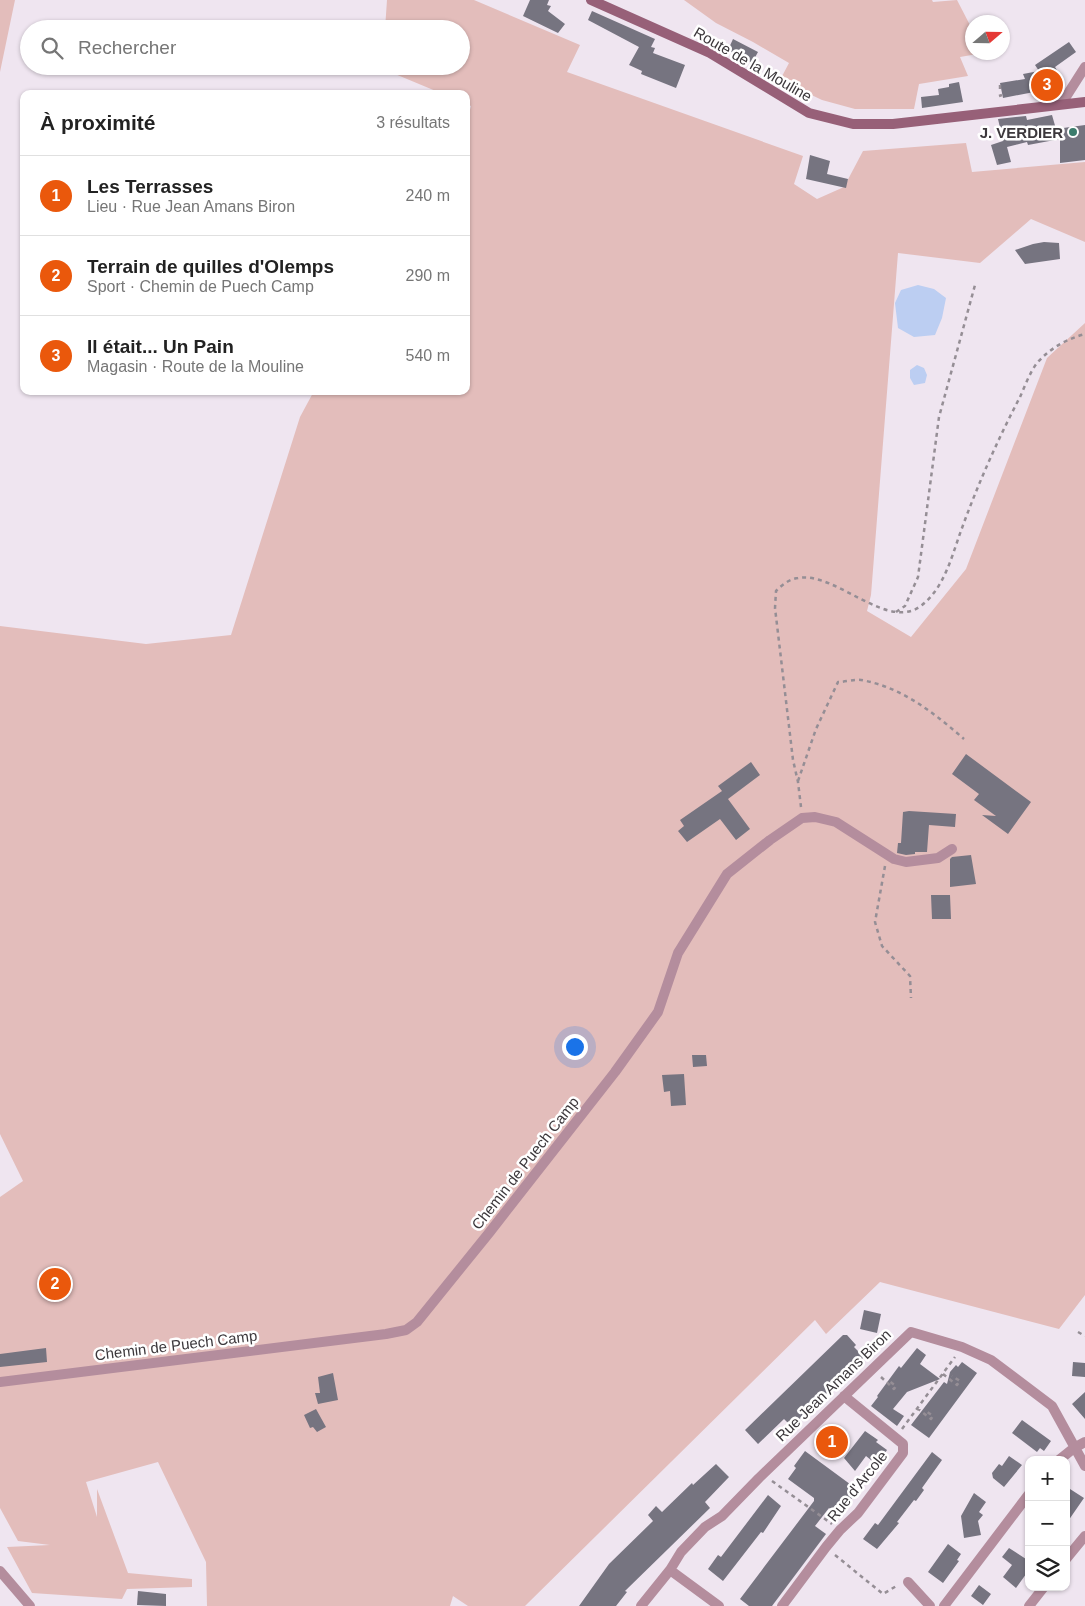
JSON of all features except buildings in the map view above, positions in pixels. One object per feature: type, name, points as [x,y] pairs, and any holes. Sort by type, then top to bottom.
[{"type":"main road","name":"Route de la Mouline","points":[[591,0],[710,54],[809,114],[853,124],[894,124],[1062,103],[1085,102]]},
{"type":"street","points":[[1062,103],[1085,67]]},
{"type":"street","points":[[802,818],[815,816],[836,822],[886,855],[906,862],[938,858],[952,849]]},
{"type":"street","name":"Chemin de Puech Camp","points":[[0,1382],[406,1330],[417,1322],[489,1233],[609,1080],[658,1012],[678,953],[727,874],[770,840],[802,818]]},
{"type":"street","name":"Rue Jean Amans Biron","points":[[641,1606],[670,1570],[681,1552],[705,1527],[722,1516],[762,1474],[911,1332],[962,1347],[992,1360],[1052,1406],[1085,1466]]},
{"type":"street","name":"Rue d'Arcole","points":[[782,1606],[826,1547],[858,1512],[903,1453],[903,1444],[844,1396]]},
{"type":"street","points":[[1063,1456],[1085,1442]]},
{"type":"street","points":[[944,1606],[1025,1499]]},
{"type":"street","points":[[1070,1554],[1085,1536]]},
{"type":"street","points":[[670,1570],[719,1606]]},
{"type":"street","points":[[0,1571],[30,1606]]},
{"type":"street","points":[[908,1582],[930,1606]]},
{"type":"street","points":[[1029,1606],[1041,1591]]},
{"type":"path","points":[[1053,77],[1055,83],[1060,88]]},
{"type":"path","points":[[1000,84],[1000,94]]},
{"type":"path","points":[[896,612],[905,606],[918,577],[939,417],[975,285]]},
{"type":"path","points":[[802,818],[778,636],[775,608],[776,591],[786,582],[799,577],[820,580],[881,608],[896,612],[904,613],[920,607],[931,597],[943,580],[973,497],[1037,363],[1054,347],[1070,338],[1085,334]]},
{"type":"path","points":[[798,782],[816,729],[838,682],[859,680],[891,688],[932,712],[964,739]]},
{"type":"path","points":[[886,855],[875,922],[882,946],[910,976],[911,998]]},
{"type":"path","points":[[1078,1332],[1085,1336]]},
{"type":"path","points":[[895,1437],[962,1347]]},
{"type":"path","points":[[943,1374],[957,1385],[960,1381],[953,1376],[950,1379]]},
{"type":"path","points":[[917,1408],[931,1419],[933,1416],[927,1410],[924,1414]]},
{"type":"path","points":[[762,1474],[840,1530]]},
{"type":"path","points":[[826,1547],[884,1594],[904,1582],[908,1582]]},
{"type":"shaded area","points":[[0,0],[15,0],[0,72]]},
{"type":"shaded area","points":[[387,0],[474,0],[580,45],[567,72],[803,156],[794,184],[817,199],[844,187],[863,151],[966,143],[972,172],[1085,162],[1085,242],[1031,219],[980,263],[898,253],[871,595],[867,611],[911,637],[966,569],[1047,358],[1085,323],[1085,1295],[1059,1329],[880,1282],[826,1334],[815,1320],[525,1606],[468,1606],[453,1596],[450,1606],[207,1606],[206,1562],[158,1462],[86,1482],[97,1517],[97,1489],[128,1573],[192,1579],[192,1587],[127,1589],[122,1599],[32,1593],[7,1547],[50,1545],[18,1541],[0,1508],[0,1197],[23,1181],[0,1134],[0,626],[146,644],[231,635],[300,417],[312,395],[470,395],[470,90],[433,90],[397,75],[470,75],[470,20],[386,20]]},
{"type":"shaded area","points":[[684,0],[932,0],[933,2],[957,0],[965,15],[965,56],[960,57],[968,76],[919,84],[914,109],[855,109],[822,100],[780,80],[789,63],[716,23]]},
{"type":"water","points":[[918,285],[934,289],[946,298],[942,318],[935,335],[914,337],[898,328],[895,303],[901,290]]},
{"type":"water","points":[[917,365],[924,368],[927,375],[925,383],[914,385],[910,378],[910,370]]},
{"type":"place","name":"Il était... Un Pain","points":[[1047,85]]},
{"type":"place","name":"J. VERDIER","points":[[1073,132]]},
{"type":"place","name":"Terrain de quilles d'Olemps","points":[[55,1284]]},
{"type":"place","name":"Les Terrasses","points":[[832,1442]]}]
